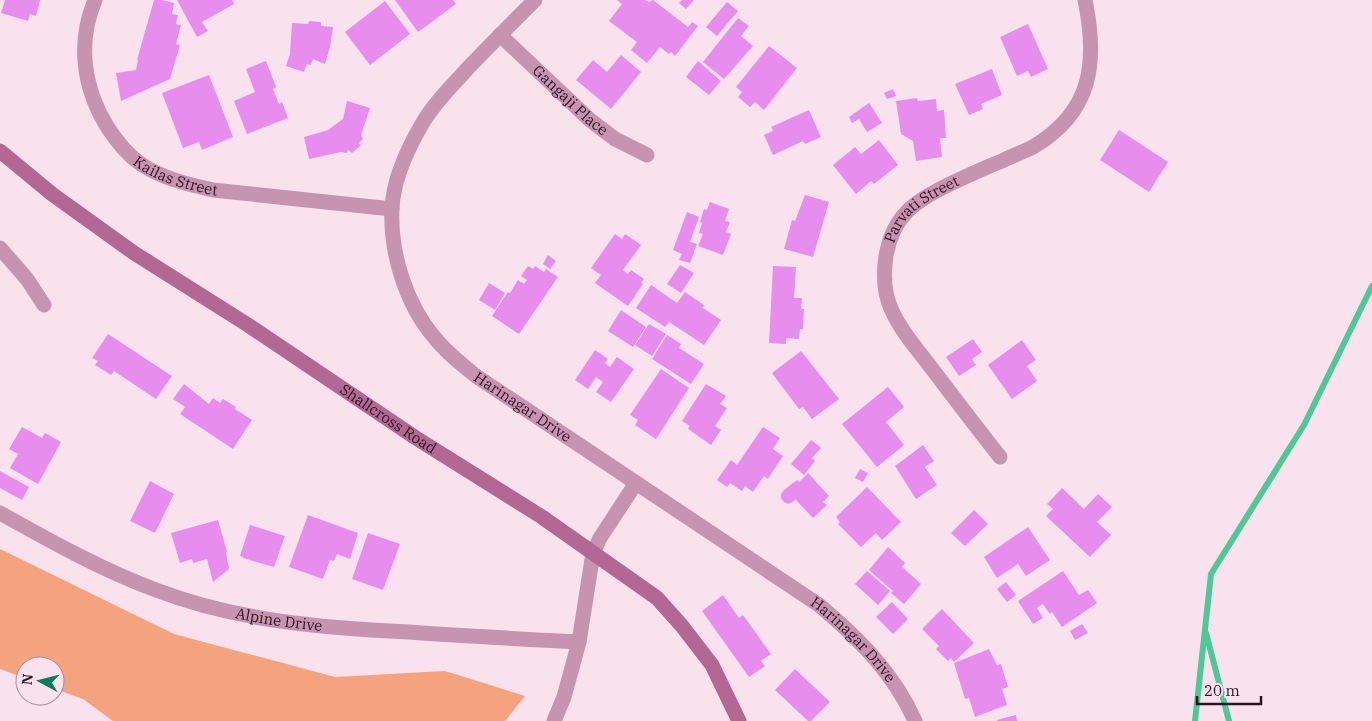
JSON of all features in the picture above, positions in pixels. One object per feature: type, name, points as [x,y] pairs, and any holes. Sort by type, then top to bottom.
[{"type":"street","name":"Kailas Street","points":[[95,0],[86,29],[84,52],[86,76],[92,98],[101,117],[116,140],[137,161],[159,174],[184,184],[213,190],[392,209]]},
{"type":"street","name":"Harinagar Drive","points":[[534,0],[440,99],[422,123],[406,155],[392,209],[395,251],[404,284],[418,315],[434,337],[453,357],[476,376],[819,605],[872,654],[892,679],[910,708],[915,721]]},
{"type":"street","name":"Parvati Street","points":[[1000,457],[906,335],[892,311],[885,289],[885,266],[889,241],[898,222],[909,208],[930,194],[1032,147],[1054,133],[1071,116],[1081,99],[1088,79],[1090,36],[1085,0]]},
{"type":"street","name":"Gangaji Place","points":[[500,35],[590,120],[615,139],[648,155]]},
{"type":"street","name":"Shallcross Road","points":[[0,151],[52,194],[134,253],[248,325],[416,438],[542,517],[657,598],[682,626],[712,665],[739,721]]},
{"type":"street","points":[[0,248],[28,279],[44,305]]},
{"type":"street","points":[[554,721],[564,697],[578,642],[593,553],[600,538],[636,483]]},
{"type":"street","name":"Alpine Drive","points":[[0,513],[105,568],[156,590],[243,615],[277,621],[372,630],[578,642]]},
{"type":"shaded area","points":[[0,549],[174,634],[335,677],[445,671],[525,696],[505,721],[113,721],[83,699],[65,693],[65,656],[15,656],[15,674],[0,669]]},
{"type":"building","points":[[5,0],[40,0],[36,16],[30,14],[28,21],[1,13]]},
{"type":"building","points":[[154,0],[174,3],[172,14],[178,15],[176,24],[181,25],[176,44],[180,45],[170,79],[121,101],[116,73],[136,70],[137,60]]},
{"type":"building","points":[[177,0],[232,0],[234,4],[202,22],[208,31],[197,37]]},
{"type":"building","points":[[395,0],[453,0],[456,4],[418,32]]},
{"type":"building","points":[[617,0],[645,0],[649,2],[653,0],[688,27],[692,22],[698,26],[675,56],[660,47],[647,63],[631,50],[637,42],[609,21],[622,4]]},
{"type":"building","points":[[682,0],[694,0],[686,9],[679,3]]},
{"type":"building","points":[[385,1],[410,34],[370,65],[345,32]]},
{"type":"building","points":[[727,2],[738,11],[717,36],[706,27]]},
{"type":"building","points":[[738,18],[749,26],[741,36],[753,46],[724,79],[703,62]]},
{"type":"building","points":[[309,21],[321,22],[321,26],[333,27],[325,64],[313,59],[311,65],[307,64],[304,72],[286,66],[290,54],[292,23],[308,24]]},
{"type":"building","points":[[1028,24],[1048,69],[1031,77],[1028,71],[1017,76],[1000,37]]},
{"type":"building","points":[[769,46],[797,68],[764,110],[755,102],[750,107],[738,97],[742,92],[736,87]]},
{"type":"building","points":[[621,55],[641,72],[611,109],[576,80],[593,60],[607,72]]},
{"type":"building","points":[[266,61],[276,87],[273,89],[279,104],[282,102],[288,118],[247,134],[234,101],[255,92],[246,69]]},
{"type":"building","points":[[698,61],[721,81],[709,95],[686,77]]},
{"type":"building","points":[[992,69],[1002,95],[981,104],[983,109],[969,115],[955,84]]},
{"type":"building","points":[[209,75],[233,137],[202,150],[199,142],[183,148],[162,93]]},
{"type":"building","points":[[893,89],[896,96],[887,99],[884,93]]},
{"type":"building","points":[[917,98],[918,101],[936,99],[937,111],[944,110],[946,138],[940,138],[942,157],[916,161],[913,141],[901,134],[896,101]]},
{"type":"building","points":[[347,101],[370,108],[361,135],[363,139],[359,143],[361,145],[352,153],[348,150],[347,153],[341,152],[309,159],[304,137],[328,130],[343,119]]},
{"type":"building","points":[[869,103],[882,123],[867,132],[859,119],[852,123],[849,117]]},
{"type":"building","points":[[809,110],[821,137],[805,144],[803,141],[773,155],[764,135],[773,131],[771,127]]},
{"type":"building","points":[[1119,130],[1168,162],[1149,192],[1100,160]]},
{"type":"building","points":[[879,140],[898,165],[874,184],[871,181],[856,194],[833,165],[855,147],[861,154]]},
{"type":"building","points":[[805,195],[829,202],[813,257],[784,249],[792,220],[795,221]]},
{"type":"building","points":[[710,202],[729,209],[725,221],[730,222],[726,232],[731,234],[723,255],[698,246],[703,234],[699,233],[702,223],[700,222],[704,209],[707,210]]},
{"type":"building","points":[[687,212],[699,217],[690,242],[697,244],[690,263],[679,260],[682,254],[673,250]]},
{"type":"building","points":[[615,234],[622,239],[625,234],[641,245],[623,270],[628,274],[631,270],[644,279],[641,283],[643,284],[628,306],[595,283],[601,275],[591,268]]},
{"type":"building","points":[[548,255],[556,261],[550,269],[543,264]]},
{"type":"building","points":[[680,265],[694,273],[681,293],[667,284]]},
{"type":"building","points":[[528,266],[533,269],[535,266],[544,272],[546,269],[558,277],[519,334],[492,316],[518,280],[524,284],[527,280],[521,276]]},
{"type":"building","points":[[773,266],[796,267],[794,298],[802,298],[801,309],[804,309],[803,329],[800,329],[799,339],[786,338],[786,344],[769,343]]},
{"type":"building","points":[[489,283],[505,293],[495,310],[479,300]]},
{"type":"building","points":[[651,285],[677,303],[685,292],[704,305],[703,308],[721,320],[704,345],[669,322],[665,327],[636,308]]},
{"type":"building","points":[[621,310],[646,327],[633,347],[608,331]]},
{"type":"building","points":[[649,324],[666,334],[652,356],[635,345]]},
{"type":"building","points":[[108,334],[172,376],[156,399],[114,371],[111,375],[95,365],[98,361],[92,358]]},
{"type":"building","points":[[667,335],[681,344],[679,348],[704,364],[691,384],[652,359]]},
{"type":"building","points":[[973,339],[982,352],[972,359],[976,365],[959,376],[946,357]]},
{"type":"building","points":[[1022,340],[1036,360],[1027,366],[1037,381],[1012,399],[988,365]]},
{"type":"building","points":[[595,350],[608,359],[605,363],[610,367],[617,357],[634,369],[611,402],[596,392],[603,382],[596,377],[588,389],[575,380]]},
{"type":"building","points":[[801,351],[839,399],[812,419],[803,407],[799,409],[772,373]]},
{"type":"building","points":[[661,369],[689,388],[656,439],[635,425],[638,420],[630,415]]},
{"type":"building","points":[[184,384],[209,404],[213,398],[220,403],[223,399],[252,420],[233,449],[180,414],[185,407],[173,399]]},
{"type":"building","points":[[706,384],[726,396],[720,404],[727,408],[715,426],[721,430],[711,445],[688,429],[690,426],[682,421]]},
{"type":"building","points":[[888,387],[904,407],[886,422],[904,445],[877,467],[842,424]]},
{"type":"building","points":[[22,427],[42,438],[45,433],[61,442],[38,484],[10,468],[18,454],[9,449]]},
{"type":"building","points":[[763,427],[780,438],[773,449],[783,456],[768,479],[764,476],[753,492],[745,486],[742,491],[730,483],[727,487],[717,480],[731,460],[737,465]]},
{"type":"building","points":[[811,440],[821,448],[812,458],[815,461],[804,475],[791,464]]},
{"type":"building","points":[[923,445],[934,461],[925,467],[937,485],[916,499],[895,466]]},
{"type":"building","points":[[860,469],[868,473],[863,482],[855,478]]},
{"type":"building","points":[[0,471],[29,487],[22,500],[0,488]]},
{"type":"building","points":[[808,473],[829,496],[823,502],[827,505],[813,518],[795,499],[788,504],[781,498],[784,490],[797,480],[799,482]]},
{"type":"building","points":[[150,481],[174,494],[155,533],[130,521]]},
{"type":"building","points":[[867,487],[901,522],[882,540],[876,533],[861,547],[838,524],[840,522],[836,517]]},
{"type":"building","points":[[1062,488],[1084,509],[1098,494],[1112,507],[1097,522],[1111,535],[1090,557],[1046,516],[1053,509],[1047,504]]},
{"type":"building","points":[[974,510],[988,524],[965,546],[951,533]]},
{"type":"building","points":[[308,515],[358,533],[350,559],[337,554],[334,561],[330,560],[323,579],[289,567]]},
{"type":"building","points":[[218,520],[227,552],[229,569],[213,582],[207,559],[193,563],[192,559],[180,563],[171,533]]},
{"type":"building","points":[[250,525],[285,536],[274,567],[240,556]]},
{"type":"building","points":[[1028,527],[1050,560],[1026,576],[1018,564],[997,578],[984,557]]},
{"type":"building","points":[[368,533],[400,544],[383,590],[352,579]]},
{"type":"building","points":[[888,547],[905,563],[902,567],[921,584],[904,604],[891,593],[893,591],[869,570]]},
{"type":"building","points":[[867,571],[890,591],[878,605],[855,584]]},
{"type":"building","points":[[1063,571],[1079,595],[1088,590],[1097,603],[1062,627],[1052,612],[1050,614],[1043,604],[1037,608],[1043,618],[1033,624],[1018,601]]},
{"type":"building","points":[[1006,582],[1016,595],[1007,602],[997,589]]},
{"type":"building","points":[[723,595],[739,618],[743,615],[771,654],[761,661],[765,666],[749,677],[702,611]]},
{"type":"building","points":[[892,602],[908,619],[893,634],[876,617]]},
{"type":"building","points":[[942,609],[974,643],[954,662],[951,658],[948,661],[936,649],[939,646],[922,629]]},
{"type":"building","points":[[1082,624],[1088,633],[1075,640],[1070,631]]},
{"type":"building","points":[[989,649],[997,665],[1001,664],[1008,687],[1002,689],[1007,705],[975,717],[969,698],[965,699],[954,663]]},
{"type":"building","points":[[795,669],[830,702],[811,721],[808,721],[775,690]]},
{"type":"building","points":[[1016,715],[1017,721],[997,721],[997,720]]},
{"type":"waterway","points":[[1195,721],[1211,574],[1304,425],[1372,286]]},
{"type":"waterway","points":[[1206,633],[1229,721]]}]
